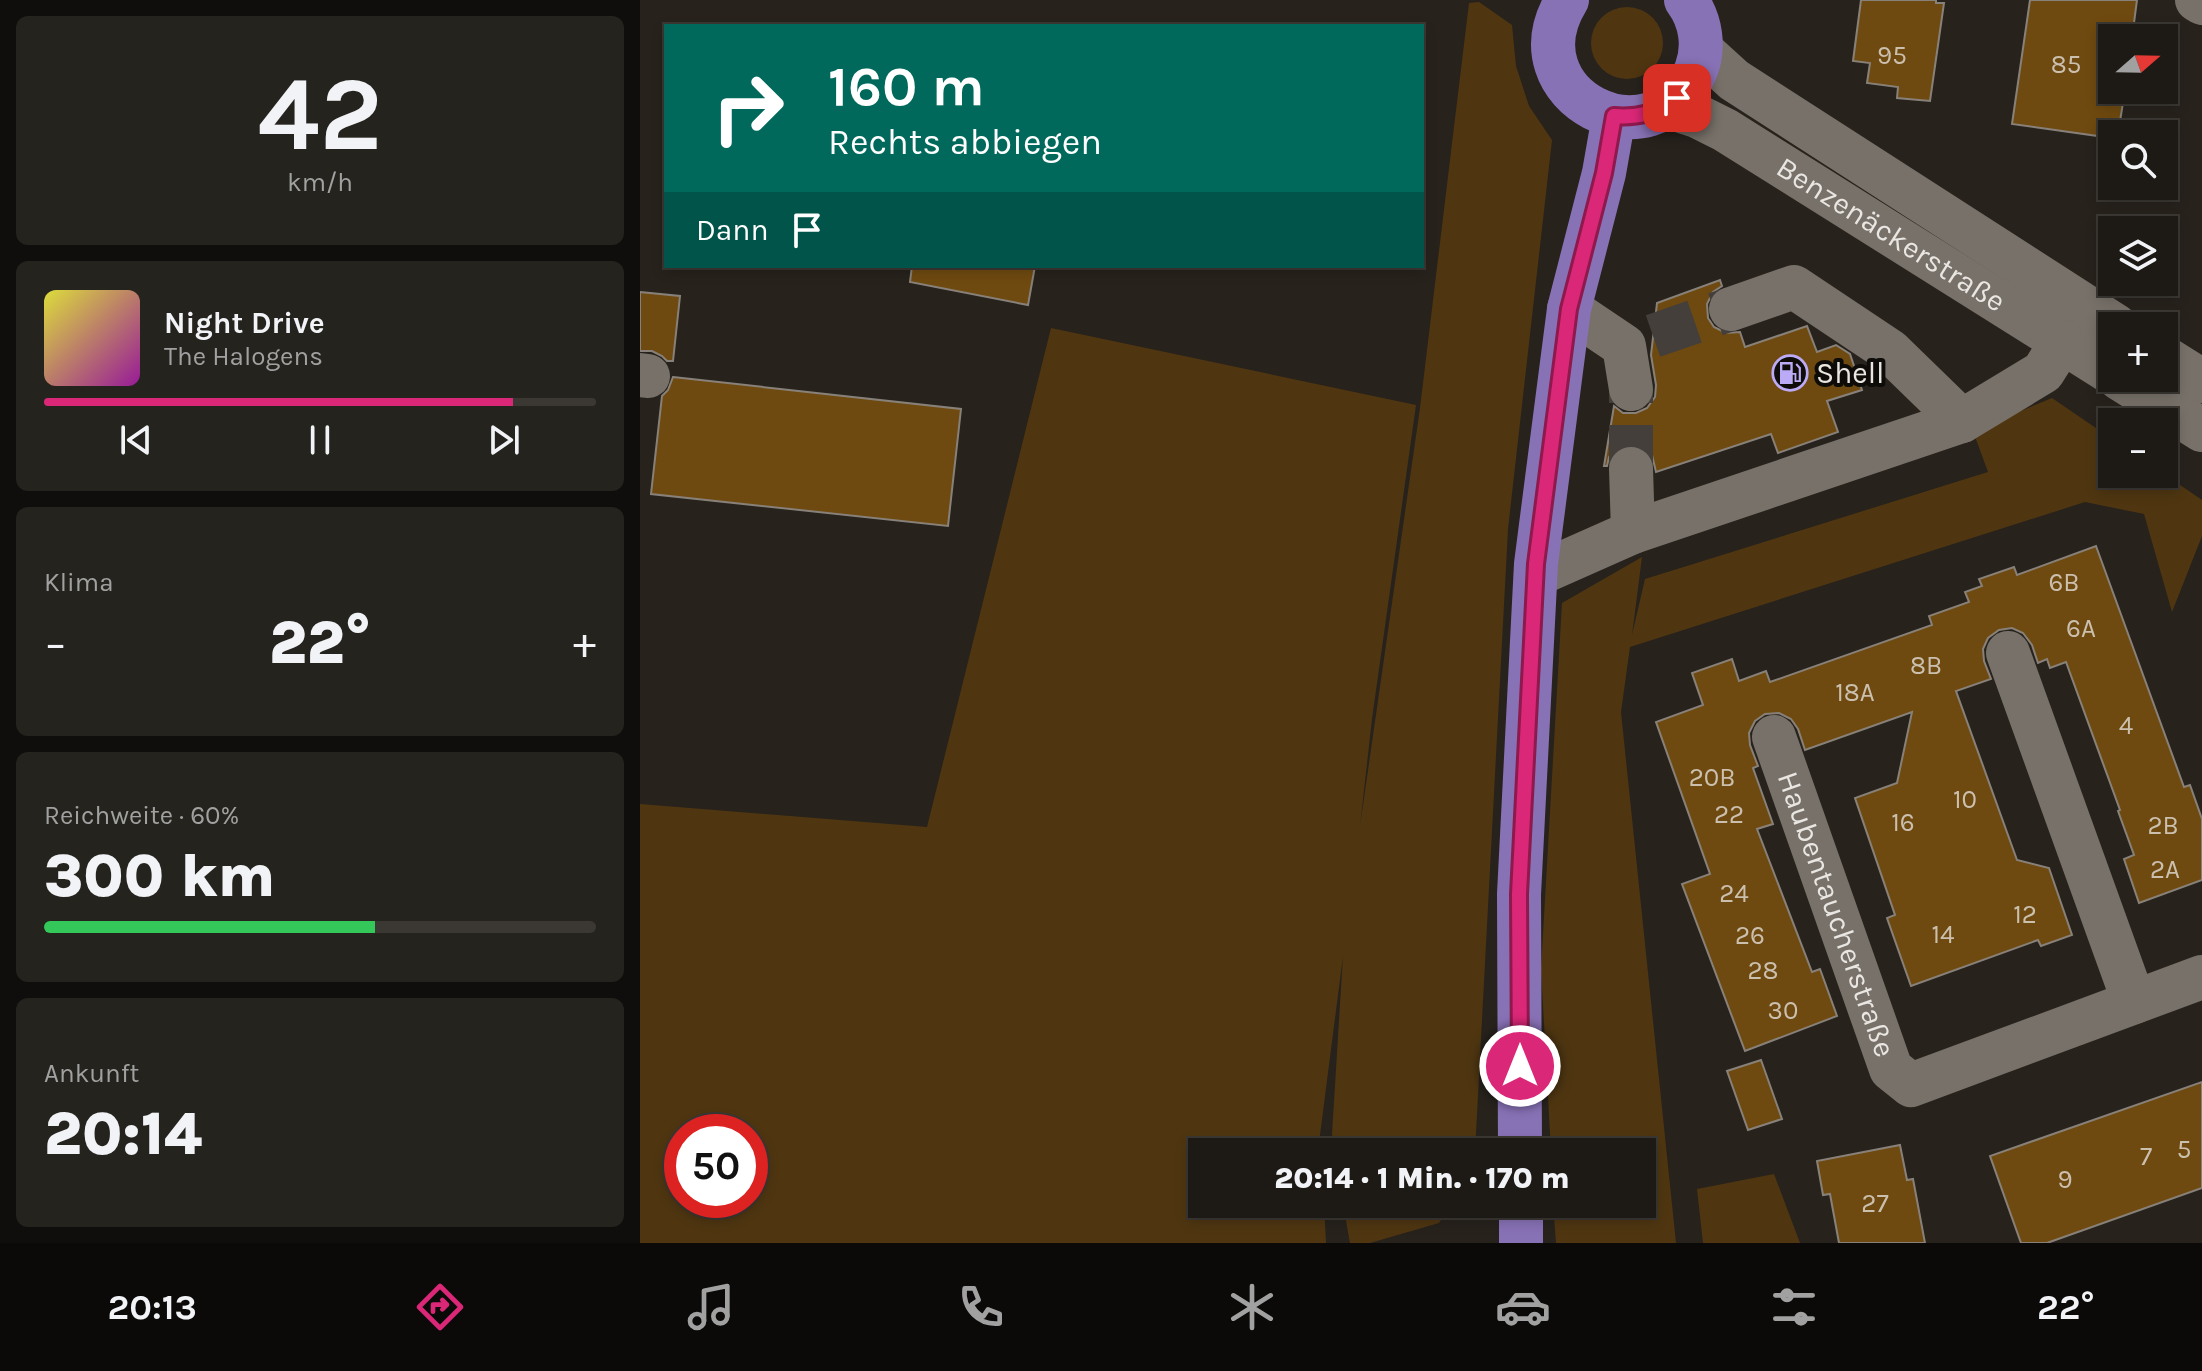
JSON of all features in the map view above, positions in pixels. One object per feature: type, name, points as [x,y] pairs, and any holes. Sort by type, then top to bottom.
[{"type":"main road","points":[[1567,0],[1554,35],[1556,62],[1561,76],[1588,106],[1614,116],[1641,116],[1666,106],[1686,88],[1699,63],[1701,50],[1697,20],[1686,0]]},
{"type":"main road","points":[[1520,1138],[1519,894],[1536,575],[1569,309],[1604,173],[1614,116]]},
{"type":"main road","points":[[1521,1218],[1521,1243]]},
{"type":"street","points":[[2197,0],[2202,3]]},
{"type":"street","name":"Benzenäckerstraße","points":[[1701,50],[1734,80],[2098,314]]},
{"type":"street","name":"Benzenäckerstraße","points":[[1666,106],[1697,116],[1725,130],[2098,364]]},
{"type":"street","points":[[1731,309],[1794,287],[1890,351],[1962,421]]},
{"type":"street","points":[[1569,309],[1638,341],[1631,389]]},
{"type":"street","points":[[1536,575],[1633,532],[1962,421],[2043,372],[2062,342]]},
{"type":"street","points":[[2178,366],[2202,381]]},
{"type":"street","points":[[2141,392],[2202,430]]},
{"type":"street","points":[[1631,469],[1633,532]]},
{"type":"street","points":[[2008,653],[2134,1002]]},
{"type":"street","name":"Haubentaucherstraße","points":[[1774,737],[1891,1069],[1911,1085],[2202,977]]},
{"type":"shaded area","points":[[1479,2],[1512,25],[1516,66],[1529,106],[1552,140],[1508,529],[1476,1138],[1333,1138],[1343,956],[1320,1138],[1188,1138],[1188,1218],[1325,1218],[1326,1243],[640,1243],[640,804],[927,827],[1051,328],[1416,405],[1360,826],[1420,408],[1469,3]]},
{"type":"shaded area","points":[[1634,7],[1653,17],[1661,29],[1661,57],[1653,69],[1641,77],[1620,79],[1601,69],[1593,57],[1591,36],[1601,17],[1613,9]]},
{"type":"shaded area","points":[[2052,398],[2098,429],[2098,488],[2178,488],[2178,484],[2202,500],[2202,536],[2172,612],[2144,514],[2085,502],[1630,647],[1621,712],[1676,1243],[1556,1243],[1554,1218],[1656,1218],[1656,1138],[1550,1138],[1541,969],[1562,603],[1642,557],[1632,635],[1645,579],[1988,472],[1973,431]]},
{"type":"shaded area","points":[[1774,1174],[1800,1243],[1703,1243],[1697,1189]]},
{"type":"shaded area","points":[[1346,1218],[1442,1218],[1439,1223],[1370,1243],[1350,1243]]},
{"type":"building","points":[[1861,0],[1936,0],[1936,3],[1944,3],[1930,101],[1897,98],[1898,87],[1867,83],[1870,63],[1853,61]]},
{"type":"building","points":[[2030,0],[2137,0],[2134,24],[2098,24],[2098,104],[2123,104],[2120,120],[2098,120],[2098,136],[2012,124]]},
{"type":"building","points":[[912,268],[1035,268],[1028,305],[910,282]]},
{"type":"building","points":[[1720,280],[1722,286],[1713,292],[1707,304],[1708,318],[1714,327],[1726,333],[1740,332],[1745,347],[1807,326],[1817,352],[1836,345],[1850,354],[1862,390],[1827,401],[1838,432],[1778,453],[1771,434],[1656,472],[1652,455],[1642,447],[1629,444],[1617,448],[1609,457],[1607,466],[1604,466],[1614,406],[1623,413],[1636,413],[1647,408],[1655,397],[1651,355],[1657,303]]},
{"type":"building","points":[[640,292],[680,296],[673,361],[667,361],[652,351],[640,351]]},
{"type":"building","points":[[673,377],[961,409],[948,526],[651,494],[662,396]]},
{"type":"building","points":[[2096,546],[2184,787],[2190,785],[2202,819],[2202,880],[2139,903],[2124,859],[2134,855],[2066,662],[2050,668],[2047,659],[2038,663],[2032,645],[2023,633],[2012,628],[1999,630],[1988,638],[1983,649],[1991,679],[1956,691],[2017,860],[2049,868],[2072,935],[2041,946],[2038,940],[1911,986],[1887,918],[1895,915],[1855,798],[1897,783],[1912,712],[1805,750],[1791,719],[1779,713],[1765,714],[1755,721],[1749,733],[1758,766],[1753,768],[1773,824],[1757,829],[1812,972],[1820,969],[1837,1016],[1745,1051],[1682,884],[1710,874],[1656,722],[1703,705],[1692,673],[1732,659],[1739,681],[1766,671],[1770,682],[1932,625],[1929,616],[1969,602],[1965,592],[1982,586],[1979,579],[2014,567],[2017,575]]},
{"type":"building","points":[[1761,1060],[1782,1119],[1748,1130],[1727,1071]]},
{"type":"building","points":[[2202,1082],[2202,1188],[2047,1243],[2021,1243],[1990,1156]]},
{"type":"building","points":[[1900,1145],[1907,1180],[1913,1179],[1925,1243],[1839,1243],[1830,1194],[1823,1195],[1817,1161]]},
{"type":"tunnel","points":[[1653,336],[1731,309]]},
{"type":"tunnel","points":[[1631,389],[1631,469]]},
{"type":"place","name":"Shell","points":[[1790,373]]},
{"type":"route","points":[[1520,1066],[1519,894],[1536,575],[1569,309],[1604,173],[1614,116],[1641,116],[1677,98]]}]
